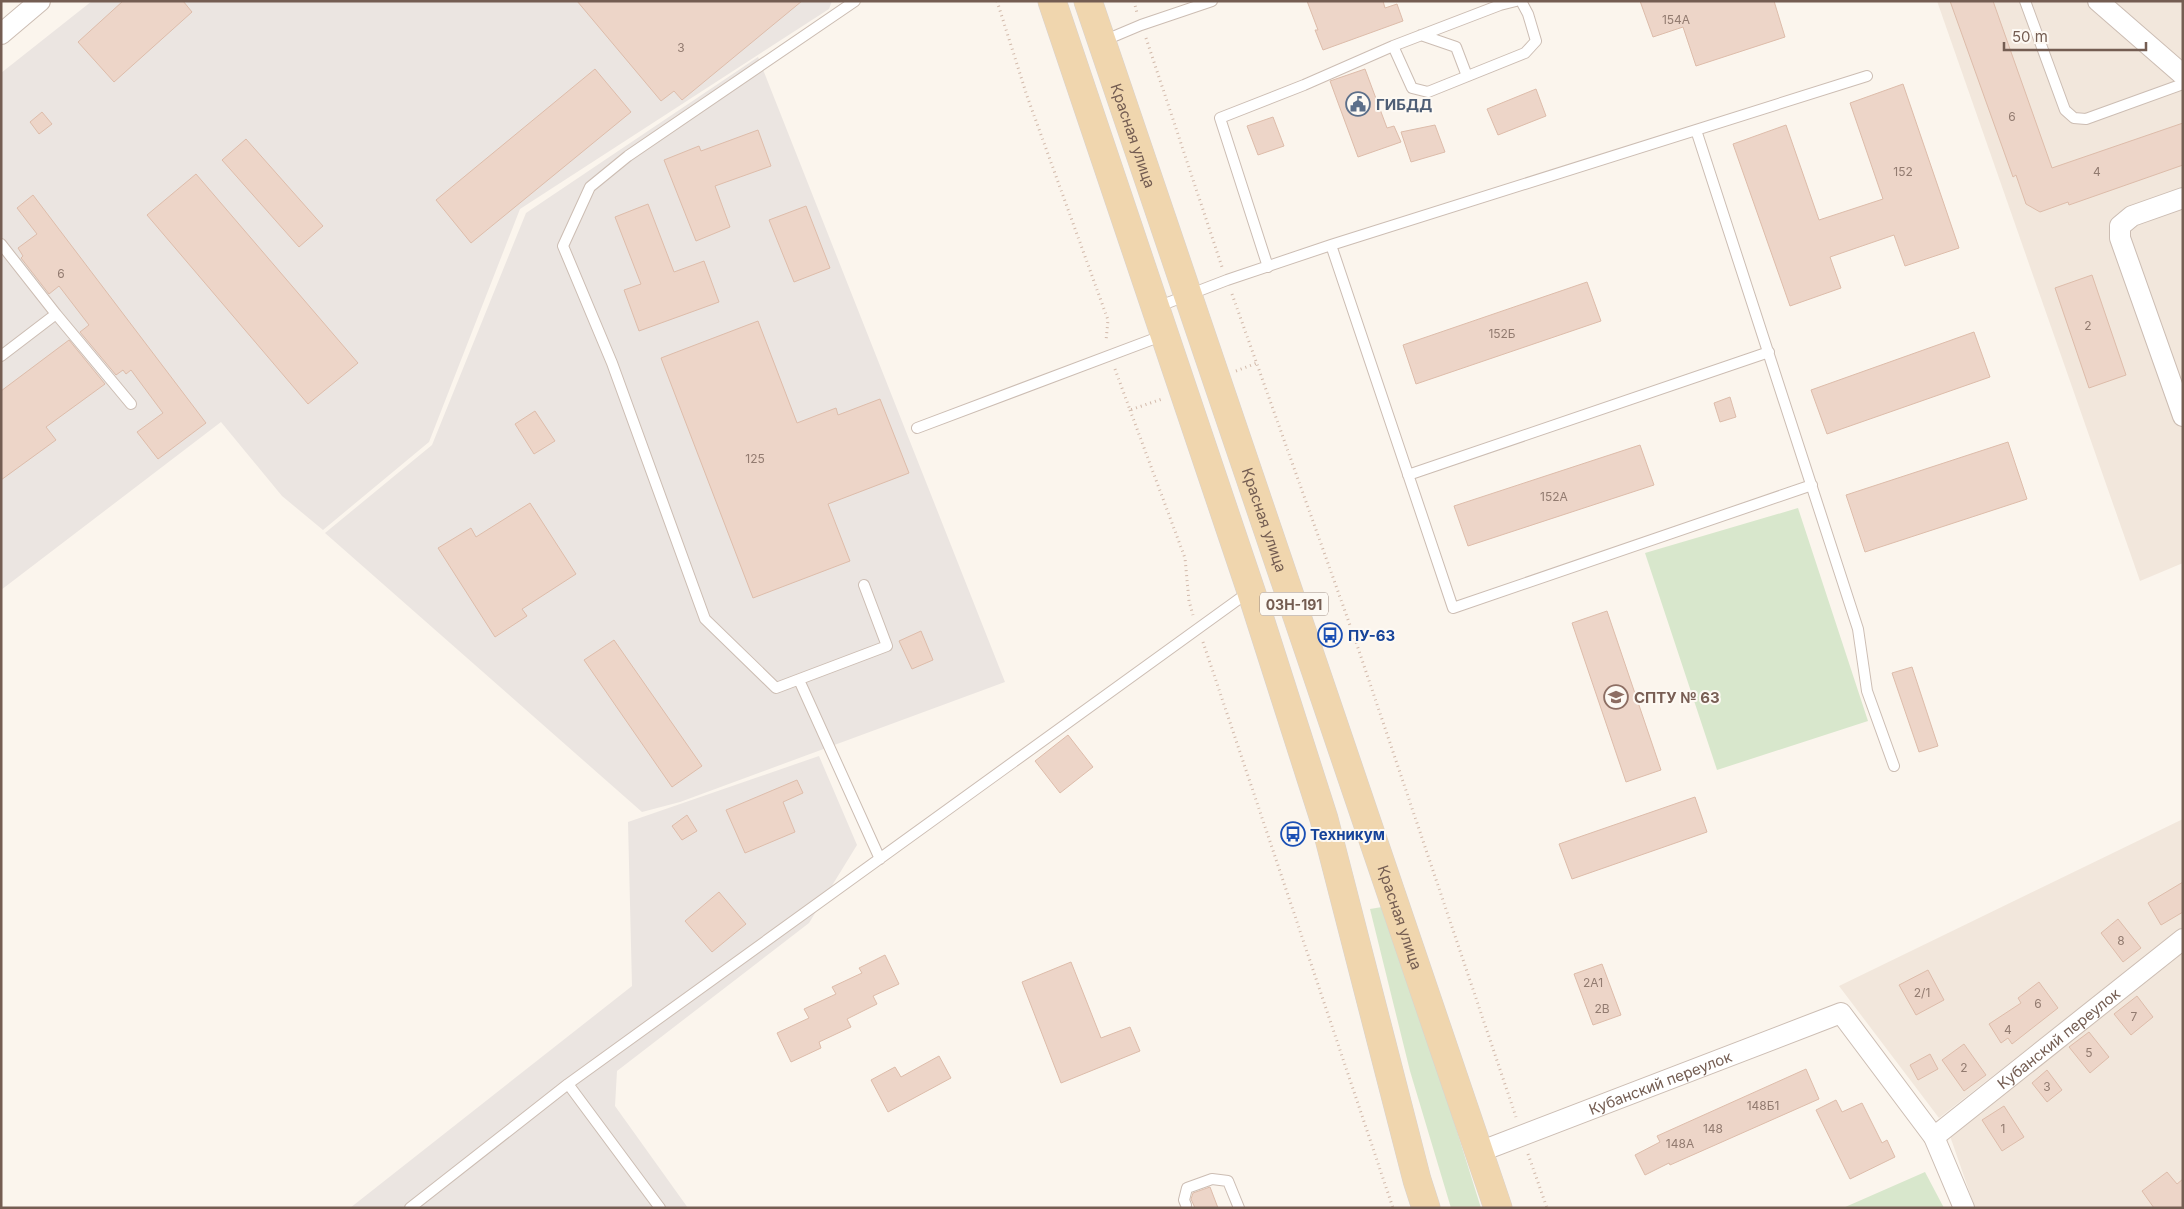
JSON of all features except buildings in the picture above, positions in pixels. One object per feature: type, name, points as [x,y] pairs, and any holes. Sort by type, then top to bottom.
[{"type":"main road","name":"03Н-191","points":[[1052,1],[1184,391],[1324,819],[1417,1180],[1426,1208]]},
{"type":"main road","name":"Красная улица","points":[[1088,1],[1186,295],[1289,588],[1498,1208]]},
{"type":"street","points":[[1,34],[40,1]]},
{"type":"street","points":[[2098,1],[2183,75]]},
{"type":"street","points":[[2183,198],[2132,216],[2120,226],[2120,238],[2183,416]]},
{"type":"street","name":"Кубанский переулок","points":[[1479,1152],[1841,1013],[1934,1137],[2183,939]]},
{"type":"street","points":[[1934,1137],[1964,1208]]},
{"type":"lane","points":[[855,1],[628,156],[590,187],[563,246],[612,363],[705,619],[776,688],[887,646],[864,585]]},
{"type":"lane","points":[[1102,42],[1141,25],[1212,1]]},
{"type":"lane","points":[[1268,267],[1220,118],[1304,86],[1420,35],[1500,5],[1516,1]]},
{"type":"lane","points":[[1393,46],[1412,88],[1428,92],[1525,53],[1536,41],[1528,14],[1521,1]]},
{"type":"lane","points":[[2025,1],[2065,110],[2074,118],[2086,119],[2183,84]]},
{"type":"lane","points":[[1420,35],[1456,47],[1467,76]]},
{"type":"lane","points":[[1156,307],[1227,280],[1331,245],[1867,76]]},
{"type":"lane","points":[[1696,130],[1858,629],[1867,691],[1894,766]]},
{"type":"lane","points":[[1,244],[131,404]]},
{"type":"lane","points":[[1331,245],[1453,608],[1812,484]]},
{"type":"lane","points":[[1,356],[56,314]]},
{"type":"lane","points":[[917,428],[1165,335]]},
{"type":"lane","points":[[1408,475],[1768,352]]},
{"type":"lane","points":[[410,1208],[568,1084],[1250,591]]},
{"type":"lane","points":[[799,680],[880,858]]},
{"type":"lane","points":[[568,1084],[660,1208]]},
{"type":"lane","points":[[1186,1205],[1184,1200],[1187,1188],[1212,1180],[1228,1181],[1239,1208]]},
{"type":"path","points":[[996,1],[1027,96],[1108,320],[1106,344],[1185,558],[1189,602],[1393,1208]]},
{"type":"path","points":[[1134,1],[1227,280],[1356,642],[1547,1208]]},
{"type":"path","points":[[1216,379],[1257,363]]},
{"type":"path","points":[[1130,410],[1184,391]]},
{"type":"shaded area","points":[[92,1],[832,1],[829,9],[520,209],[429,442],[323,530],[282,496],[221,422],[1,590],[1,73]]},
{"type":"shaded area","points":[[1937,1],[2183,1],[2183,563],[2140,581]]},
{"type":"shaded area","points":[[758,57],[1005,682],[680,802],[642,812],[325,533],[432,445],[526,213]]},
{"type":"shaded area","points":[[819,756],[857,845],[809,923],[617,1071],[615,1106],[688,1208],[350,1208],[632,986],[628,822]]},
{"type":"shaded area","points":[[2183,819],[2183,927],[1939,1118],[1839,986]]},
{"type":"shaded area","points":[[2183,952],[2183,1208],[1975,1208],[1950,1136]]},
{"type":"green space","points":[[1798,508],[1868,721],[1717,770],[1645,553]]},
{"type":"green space","points":[[1382,907],[1481,1208],[1451,1208],[1410,1071],[1370,909]]},
{"type":"green space","points":[[1925,1172],[1944,1208],[1843,1208]]},
{"type":"place","name":"ГИБДД","points":[[1358,104]]},
{"type":"place","name":"ПУ-63","points":[[1330,635]]},
{"type":"place","name":"СПТУ № 63","points":[[1616,697]]},
{"type":"place","name":"Техникум","points":[[1293,834]]}]
